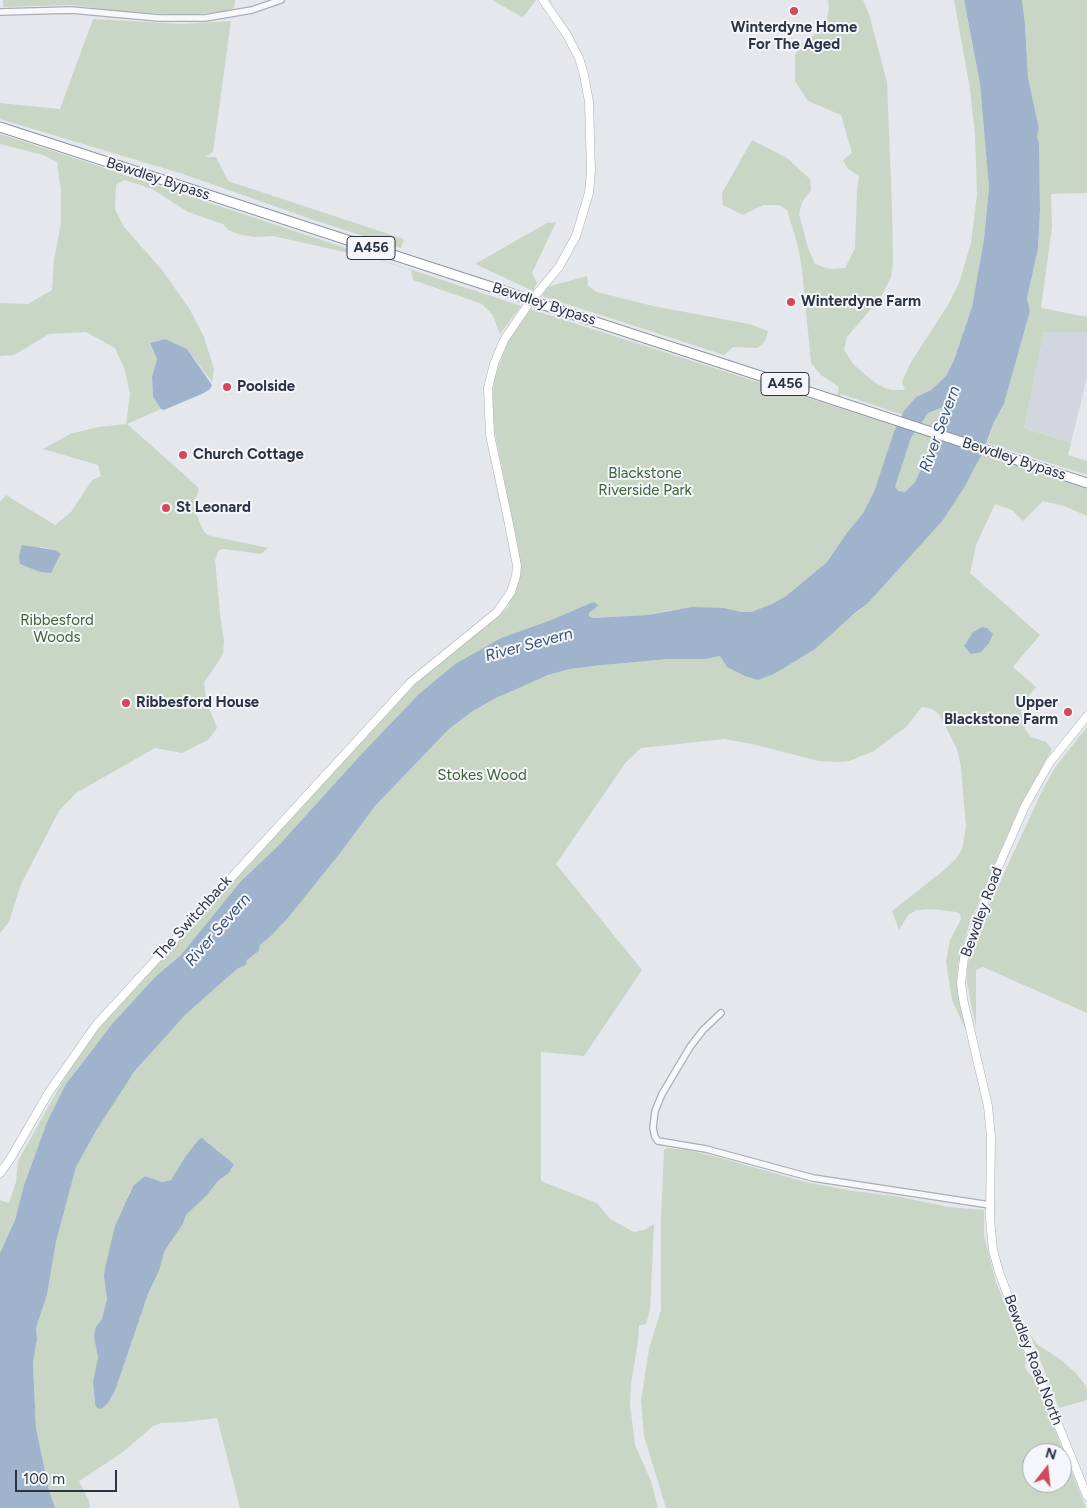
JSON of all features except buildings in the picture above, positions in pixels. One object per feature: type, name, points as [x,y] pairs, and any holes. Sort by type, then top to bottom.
[{"type":"highway","name":"Bewdley Bypass","points":[[0,127],[1087,482]]},
{"type":"main road","name":"The Switchback","points":[[0,1173],[9,1162],[49,1092],[96,1025],[273,830],[411,682],[498,612],[511,592],[516,576],[515,556],[490,435],[488,388],[494,364],[504,340],[530,302],[558,267],[576,236],[589,193],[591,170],[588,102],[584,75],[579,58],[567,35],[543,0]]},
{"type":"main road","name":"Bewdley Road","points":[[993,1250],[990,1205],[991,1138],[988,1106],[963,999],[961,983],[964,958],[993,879],[1025,806],[1050,762],[1087,716]]},
{"type":"main road","name":"Bewdley Road North","points":[[993,1250],[999,1272],[1034,1365],[1087,1496]]},
{"type":"street","points":[[0,12],[71,10],[149,17],[205,18],[252,10],[281,0]]},
{"type":"street","points":[[721,1013],[703,1030],[690,1047],[662,1094],[655,1111],[652,1128],[658,1141],[706,1149],[813,1178],[990,1205]]},
{"type":"shaded area","points":[[1044,332],[1087,332],[1087,377],[1071,443],[1024,428]]},
{"type":"green space","points":[[3,0],[235,0],[234,8],[220,12],[188,15],[128,12],[72,5],[3,7]]},
{"type":"green space","points":[[492,0],[536,0],[522,17]]},
{"type":"green space","points":[[828,0],[863,0],[869,14],[887,82],[892,208],[893,262],[891,277],[881,297],[847,337],[844,350],[854,365],[874,382],[891,390],[905,389],[902,382],[911,362],[948,305],[959,283],[971,243],[977,195],[975,134],[970,89],[954,0],[964,0],[980,84],[989,188],[984,239],[972,307],[954,360],[946,376],[931,390],[916,397],[903,415],[841,394],[840,397],[837,396],[839,387],[821,375],[811,363],[802,270],[798,246],[787,210],[779,205],[763,205],[743,215],[723,205],[722,193],[752,140],[787,158],[810,179],[811,190],[802,202],[799,214],[808,248],[815,264],[830,269],[845,268],[855,248],[859,176],[848,169],[843,160],[852,153],[841,115],[808,101],[795,81],[795,55],[801,44],[821,30],[827,19]]},
{"type":"green space","points":[[1022,0],[1087,0],[1087,193],[1051,194],[1052,227],[1041,308],[1087,317],[1087,332],[1044,332],[1024,428],[1071,443],[1068,455],[1087,461],[1087,475],[987,443],[993,424],[1004,404],[1030,311],[1027,298],[1038,249],[1040,210],[1039,143],[1037,137],[1039,129],[1028,77]]},
{"type":"green space","points":[[93,19],[182,24],[231,21],[213,152],[205,157],[216,157],[228,181],[404,239],[401,248],[183,174],[0,119],[0,103],[60,109]]},
{"type":"green space","name":"Ribbesford Woods","points":[[0,134],[521,306],[500,334],[492,314],[482,304],[413,280],[411,270],[376,259],[273,236],[256,237],[241,235],[228,230],[223,224],[188,212],[152,189],[125,180],[116,185],[115,209],[124,227],[162,270],[189,308],[204,337],[214,369],[212,382],[187,349],[165,339],[150,343],[157,359],[152,377],[153,397],[161,409],[127,424],[198,487],[199,490],[193,506],[207,535],[268,548],[261,554],[219,550],[215,560],[224,641],[223,653],[204,682],[206,700],[217,728],[208,740],[182,753],[155,748],[76,793],[59,811],[21,884],[9,922],[0,933],[0,502],[6,495],[55,525],[71,512],[92,480],[101,476],[98,465],[43,449],[70,434],[98,427],[126,424],[130,394],[125,370],[115,348],[86,332],[49,334],[14,355],[0,356],[0,303],[28,304],[52,290],[54,260],[61,223],[61,191],[57,162],[43,155],[0,144]],"holes":[[[41,547],[61,553],[40,572],[20,563]]]},
{"type":"green space","points":[[556,222],[532,273],[537,283],[533,291],[475,264],[547,223]]},
{"type":"green space","points":[[587,276],[588,286],[597,292],[653,306],[749,324],[768,331],[766,339],[757,348],[733,347],[724,355],[542,296],[547,287]]},
{"type":"green space","name":"Blackstone Riverside Park","points":[[530,309],[898,427],[874,492],[863,513],[827,562],[786,596],[751,612],[724,608],[670,610],[647,615],[592,618],[589,617],[593,602],[501,638],[455,664],[356,760],[279,845],[241,881],[181,955],[155,977],[112,1024],[68,1082],[47,1122],[24,1185],[15,1220],[0,1253],[0,1200],[9,1203],[16,1182],[18,1161],[74,1061],[99,1028],[408,688],[508,607],[519,572],[519,554],[492,418],[494,379],[508,342]]},
{"type":"green space","points":[[941,408],[947,410],[947,416],[937,447],[929,462],[920,471],[915,482],[905,492],[899,491],[895,487],[911,438],[928,413]]},
{"type":"green space","name":"Stokes Wood","points":[[981,454],[1087,489],[1087,516],[1064,506],[1043,501],[1023,521],[1012,510],[995,504],[976,545],[970,573],[1040,635],[1013,667],[1036,687],[1020,707],[1025,729],[1031,737],[1046,742],[1052,749],[1017,812],[969,925],[958,964],[957,979],[967,1033],[952,1000],[946,961],[950,940],[961,919],[960,914],[931,909],[917,910],[908,915],[899,930],[892,911],[943,871],[956,859],[962,849],[966,827],[961,767],[957,749],[939,714],[932,709],[922,707],[906,727],[874,751],[849,761],[819,761],[724,739],[641,748],[626,762],[556,864],[642,970],[584,1056],[541,1052],[541,1181],[597,1203],[610,1219],[634,1232],[644,1230],[654,1224],[650,1310],[646,1324],[639,1325],[630,1404],[635,1445],[651,1481],[658,1508],[240,1508],[217,1418],[161,1423],[153,1426],[123,1452],[79,1481],[89,1501],[90,1508],[55,1508],[49,1490],[36,1428],[33,1363],[37,1339],[36,1328],[47,1295],[56,1242],[76,1167],[123,1086],[172,1028],[237,969],[246,965],[247,960],[259,951],[260,945],[288,918],[375,806],[449,729],[473,711],[515,688],[548,675],[570,669],[669,659],[706,659],[720,656],[774,674],[804,655],[867,604],[972,473]],"holes":[[[199,1139],[205,1140],[234,1164],[229,1173],[218,1181],[207,1195],[186,1215],[183,1224],[165,1250],[115,1391],[111,1399],[95,1404],[93,1381],[98,1358],[96,1347],[107,1299],[104,1277],[129,1193],[133,1186],[145,1176],[162,1182],[171,1180]]]},
{"type":"green space","points":[[1087,727],[1087,1013],[983,967],[976,970],[976,1028],[967,983],[967,966],[982,921],[1042,791],[1056,766]]},
{"type":"green space","points":[[667,1148],[688,1150],[721,1158],[805,1182],[853,1191],[895,1196],[949,1207],[984,1210],[984,1236],[996,1282],[1026,1358],[1025,1367],[1034,1378],[1060,1443],[1022,1443],[1022,1493],[1072,1493],[1072,1473],[1086,1508],[666,1508],[644,1436],[641,1400],[649,1349],[661,1310],[661,1218],[664,1150]]},
{"type":"green space","points":[[1030,1334],[1037,1344],[1061,1360],[1077,1374],[1087,1388],[1087,1400],[1059,1408]]},
{"type":"water","name":"River Severn","points":[[964,0],[1022,0],[1028,77],[1039,129],[1037,137],[1039,143],[1040,210],[1038,249],[1027,298],[1030,311],[1004,404],[993,424],[984,450],[965,486],[943,520],[867,604],[815,649],[774,674],[758,680],[745,676],[727,667],[720,656],[706,659],[669,659],[603,665],[570,669],[548,675],[496,698],[473,711],[449,729],[375,806],[288,918],[260,945],[259,951],[247,960],[246,965],[237,969],[185,1015],[134,1072],[97,1129],[76,1167],[56,1242],[47,1295],[36,1328],[37,1339],[33,1363],[36,1428],[49,1490],[55,1508],[0,1508],[0,1253],[15,1220],[24,1185],[47,1122],[66,1084],[112,1024],[155,977],[181,955],[241,881],[279,845],[418,695],[455,664],[501,638],[593,602],[598,606],[590,612],[589,616],[592,618],[647,615],[692,607],[724,608],[751,612],[786,596],[827,562],[863,513],[874,492],[894,432],[904,411],[916,397],[931,390],[946,376],[954,360],[972,307],[984,239],[989,188],[980,84]],"holes":[[[941,408],[947,410],[947,416],[937,447],[929,462],[920,471],[915,482],[905,492],[899,491],[895,487],[911,438],[928,413]]]},
{"type":"water","points":[[165,339],[187,349],[212,385],[204,393],[164,410],[161,409],[153,397],[152,377],[157,359],[150,343]]},
{"type":"water","points":[[22,545],[54,550],[61,553],[51,573],[40,572],[20,564],[19,556]]},
{"type":"water","points":[[982,627],[987,628],[993,634],[989,643],[981,652],[971,654],[964,646],[973,632]]},
{"type":"water","points":[[202,1138],[234,1164],[229,1173],[218,1181],[207,1195],[186,1215],[183,1224],[165,1250],[115,1391],[108,1403],[101,1409],[97,1408],[93,1381],[98,1358],[94,1336],[96,1327],[102,1319],[107,1299],[104,1277],[115,1226],[133,1186],[145,1176],[162,1182],[171,1180],[185,1157],[199,1139]]},
{"type":"place","name":"Winterdyne Home For The Aged","points":[[794,11]]},
{"type":"place","name":"Winterdyne Farm","points":[[791,302]]},
{"type":"place","name":"Poolside","points":[[227,387]]},
{"type":"place","name":"Church Cottage","points":[[183,455]]},
{"type":"place","name":"St Leonard","points":[[166,508]]},
{"type":"place","name":"Ribbesford House","points":[[126,703]]},
{"type":"place","name":"Upper Blackstone Farm","points":[[1068,712]]}]
